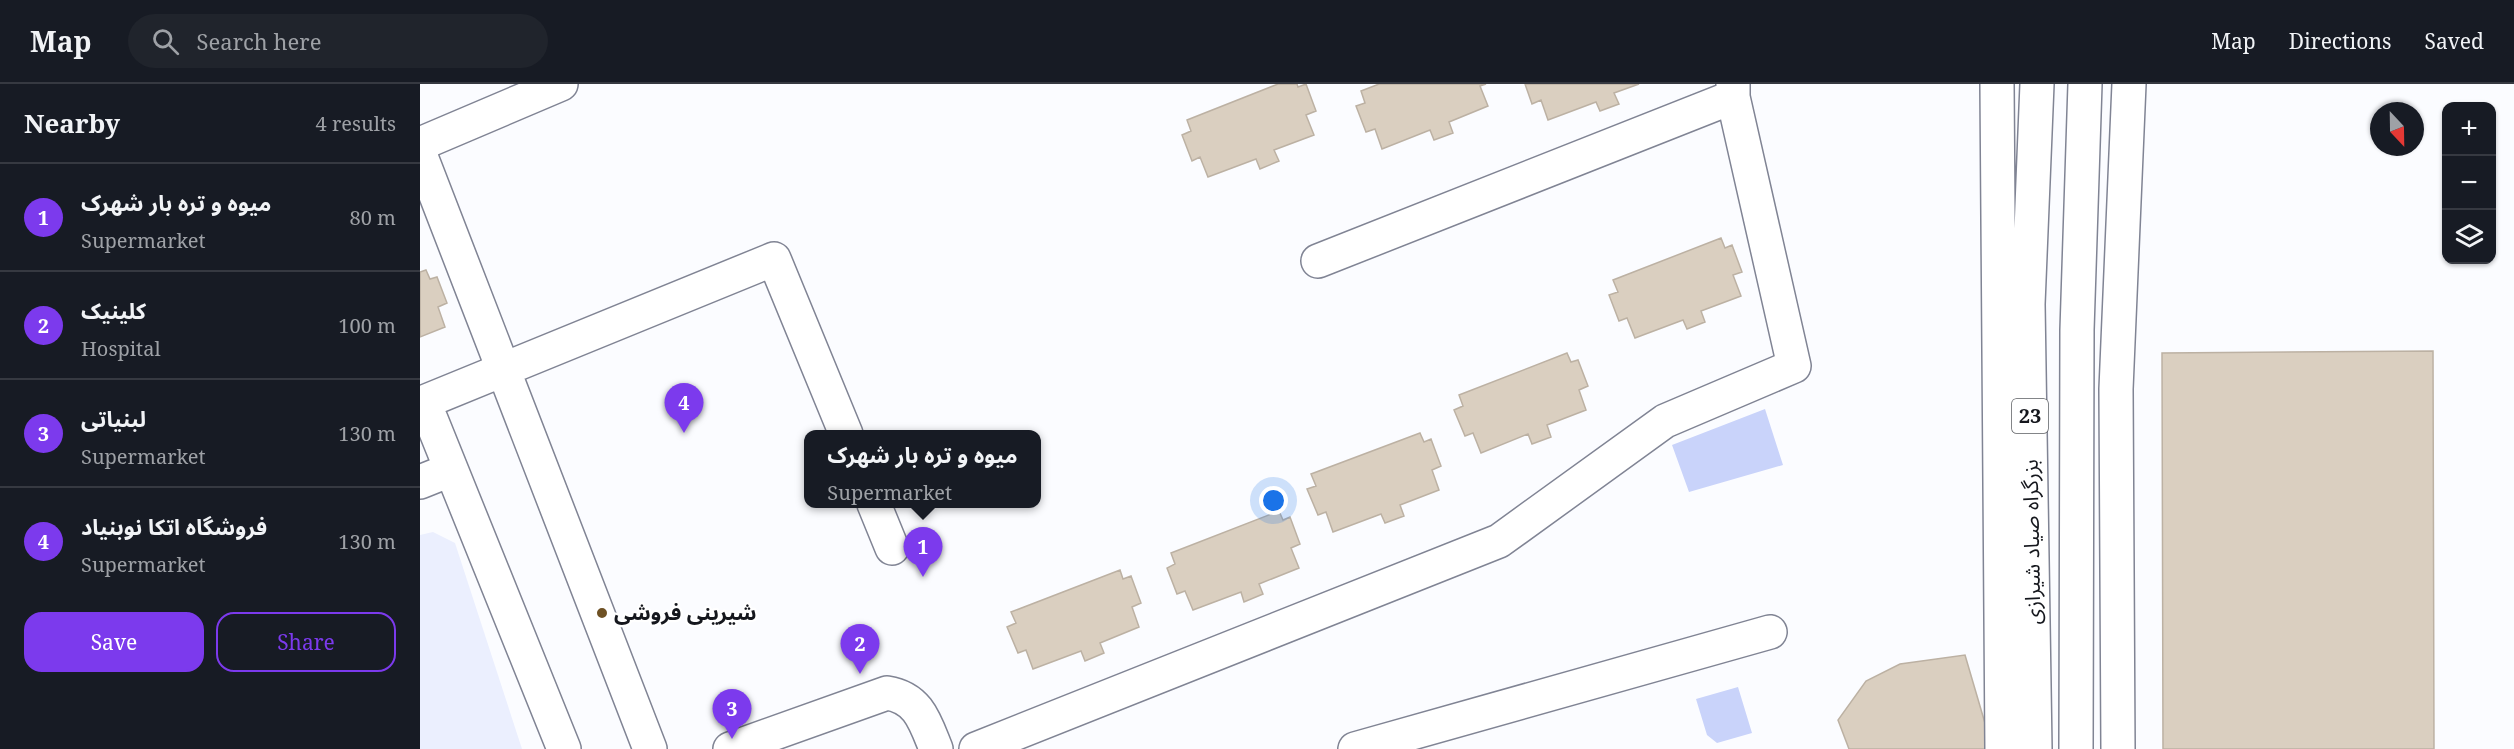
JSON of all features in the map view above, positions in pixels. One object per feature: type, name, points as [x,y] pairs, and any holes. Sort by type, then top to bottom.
[{"type":"main road","points":[[420,144],[561,84]]},
{"type":"main road","points":[[1997,84],[2002,749]]},
{"type":"main road","name":"بزرگراه صیاد شیرازی","points":[[2035,749],[2028,304],[2037,84]]},
{"type":"main road","name":"بزرگراه صیاد شیرازی","points":[[2076,749],[2077,330],[2085,84]]},
{"type":"main road","points":[[2118,749],[2116,389],[2129,84]]},
{"type":"main road","points":[[976,749],[1499,541],[1665,421],[1794,366],[1733,91],[1318,261]]},
{"type":"main road","points":[[420,154],[431,215],[502,370],[650,749]]},
{"type":"main road","points":[[564,749],[424,402],[774,259],[844,430]]},
{"type":"main road","points":[[420,482],[450,470]]},
{"type":"main road","points":[[876,508],[892,548]]},
{"type":"main road","points":[[1355,749],[1770,632]]},
{"type":"main road","points":[[730,749],[887,693],[900,695],[920,710],[936,749]]},
{"type":"shaded area","points":[[1765,409],[1783,465],[1689,492],[1672,445]]},
{"type":"shaded area","points":[[433,532],[455,543],[522,749],[420,749],[420,535]]},
{"type":"shaded area","points":[[1738,687],[1752,733],[1717,743],[1707,735],[1696,699]]},
{"type":"building","points":[[1278,84],[1297,84],[1298,87],[1306,84],[1316,111],[1306,115],[1314,135],[1274,150],[1279,161],[1260,169],[1256,159],[1208,177],[1200,157],[1192,161],[1182,135],[1191,131],[1187,120]]},
{"type":"building","points":[[1379,84],[1486,84],[1480,86],[1488,106],[1449,122],[1453,133],[1434,140],[1430,130],[1382,149],[1375,129],[1366,132],[1356,106],[1365,103],[1361,91]]},
{"type":"building","points":[[1525,84],[1639,84],[1614,93],[1619,104],[1600,111],[1596,102],[1548,120],[1541,100],[1532,104]]},
{"type":"building","points":[[1721,238],[1725,248],[1732,245],[1742,272],[1733,275],[1741,296],[1701,311],[1705,322],[1687,329],[1683,320],[1635,338],[1627,318],[1619,321],[1609,295],[1618,292],[1613,280]]},
{"type":"building","points":[[426,270],[430,279],[437,277],[447,303],[438,307],[445,327],[420,337],[420,272]]},
{"type":"building","points":[[2433,351],[2434,749],[2163,749],[2162,353]]},
{"type":"building","points":[[1567,353],[1571,362],[1578,360],[1588,386],[1579,390],[1586,410],[1547,425],[1551,437],[1532,444],[1528,434],[1481,453],[1473,433],[1465,436],[1454,410],[1463,406],[1459,395]]},
{"type":"building","points":[[1420,433],[1424,442],[1431,439],[1441,466],[1432,470],[1439,490],[1400,505],[1404,516],[1385,523],[1381,514],[1333,532],[1326,512],[1318,515],[1307,489],[1316,486],[1311,474]]},
{"type":"building","points":[[1279,511],[1283,520],[1290,517],[1300,544],[1291,548],[1299,568],[1259,584],[1263,594],[1244,602],[1241,592],[1193,610],[1185,591],[1177,594],[1167,568],[1175,564],[1171,553]]},
{"type":"building","points":[[1120,570],[1123,579],[1131,576],[1141,603],[1132,607],[1139,627],[1100,643],[1104,653],[1085,661],[1081,651],[1033,669],[1026,650],[1018,653],[1007,627],[1016,623],[1011,612]]},
{"type":"building","points":[[1965,655],[1987,730],[1988,749],[1849,749],[1838,720],[1866,681],[1900,664]]},
{"type":"place","name":"فروشگاه اتکا نوبنیاد","points":[[684,433]]},
{"type":"place","name":"میوه و تره بار شهرک","points":[[923,577]]},
{"type":"place","name":"شیرینی فروشی","points":[[602,613]]},
{"type":"place","name":"کلینیک","points":[[860,674]]},
{"type":"place","name":"لبنیاتی","points":[[732,739]]}]
